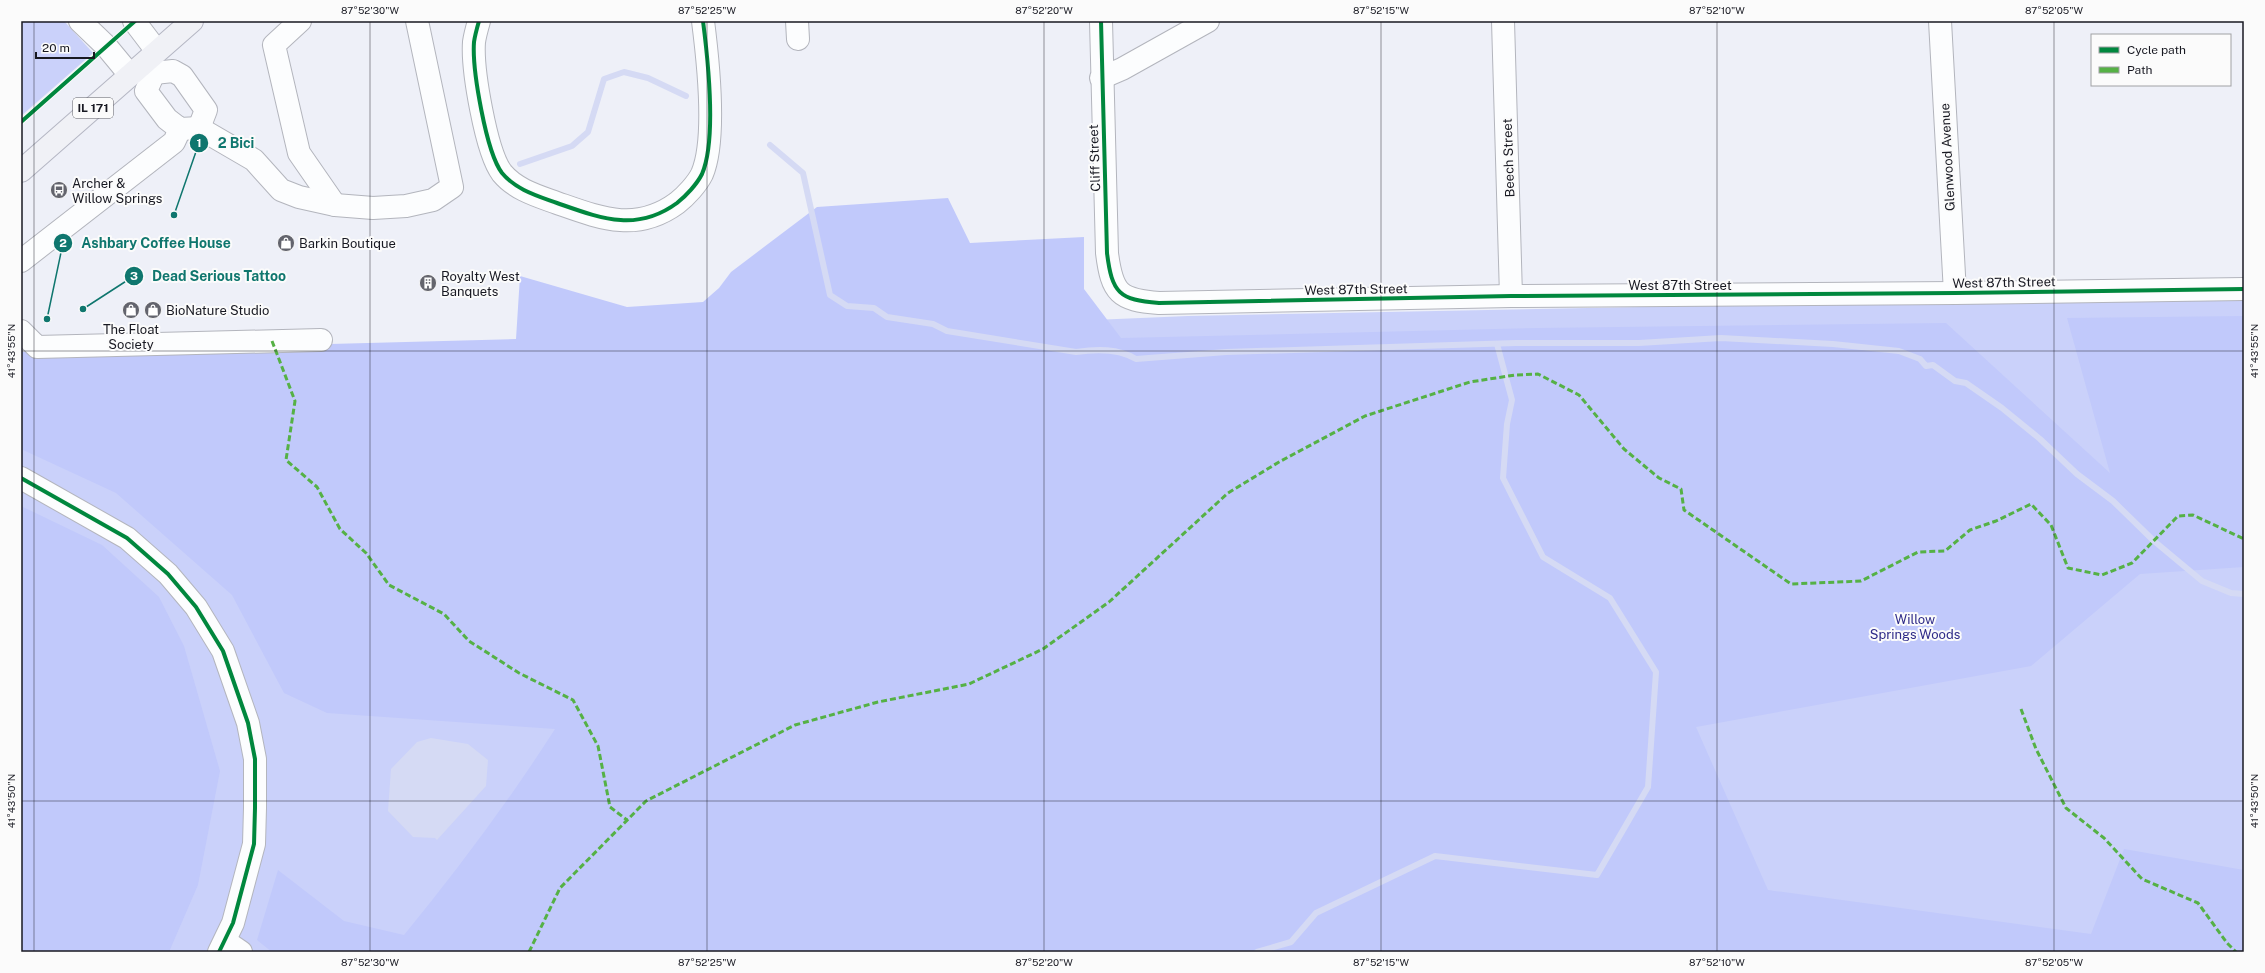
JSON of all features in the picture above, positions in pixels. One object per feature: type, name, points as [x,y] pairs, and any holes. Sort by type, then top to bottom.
[{"type":"main road","name":"IL 171","points":[[21,171],[146,65],[192,21]]},
{"type":"street","points":[[21,261],[174,142],[190,128],[206,110],[182,76],[172,71],[146,65],[106,46],[80,21]]},
{"type":"street","points":[[134,21],[146,65],[146,91],[168,119],[190,128],[254,160],[281,190],[299,197],[335,205],[373,208],[406,206],[433,200],[452,187],[417,21]]},
{"type":"street","points":[[300,21],[274,45],[299,153],[335,205]]},
{"type":"street","points":[[479,21],[474,41],[475,81],[493,154],[502,172],[513,184],[526,192],[598,217],[628,221],[649,218],[666,211],[682,199],[702,175],[709,153],[709,86],[703,21]]},
{"type":"street","name":"Cliff Street","points":[[1101,21],[1101,78],[1107,253],[1109,272],[1119,292]]},
{"type":"street","points":[[1101,78],[1122,69],[1208,21]]},
{"type":"street","name":"Beech Street","points":[[1503,21],[1511,296]]},
{"type":"street","name":"Glenwood Avenue","points":[[1940,21],[1955,293]]},
{"type":"street","name":"West 87th Street","points":[[1119,292],[1127,298],[1159,303],[1511,296],[1955,293],[2244,289]]},
{"type":"street","points":[[21,331],[37,347],[321,340]]},
{"type":"street","points":[[21,478],[127,538],[168,574],[192,602],[223,651],[248,723],[255,759],[256,808],[254,844],[233,923],[228,948]]},
{"type":"green space","points":[[21,21],[64,21],[93,53],[21,116]]},
{"type":"green space","name":"Willow Springs Woods","points":[[948,198],[970,243],[1084,237],[1084,289],[1121,338],[1538,328],[1946,323],[2110,473],[2067,318],[2244,316],[2244,567],[2140,574],[2031,666],[1696,727],[1768,890],[2091,934],[2124,849],[2244,870],[2244,952],[272,952],[257,940],[278,870],[344,921],[404,935],[482,834],[520,782],[555,729],[327,713],[284,693],[232,595],[116,493],[21,449],[21,352],[516,339],[520,276],[627,307],[703,302],[719,288],[731,272],[817,207]]},
{"type":"green space","name":"Willow Springs Woods","points":[[2244,295],[2244,952],[21,952],[21,352],[34,364],[1188,316]]},
{"type":"green space","points":[[21,506],[102,545],[159,597],[184,646],[220,771],[198,885],[169,952],[21,952]]},
{"type":"shaded area","points":[[431,738],[468,744],[488,760],[486,786],[437,840],[435,838],[413,837],[388,811],[391,769],[417,742]]},
{"type":"waterway","points":[[520,164],[572,146],[588,132],[604,79],[624,72],[648,78],[686,96]]},
{"type":"waterway","points":[[770,145],[803,173],[830,295],[847,306],[874,308],[887,317],[933,324],[947,331],[1076,352],[1091,350],[1114,351],[1129,355],[1136,359],[1226,352],[1516,343],[1639,343],[1721,338],[1833,344],[1899,351],[1920,359],[1926,366],[1933,365],[1955,381],[1966,383],[2002,408],[2040,439],[2077,474],[2113,501],[2154,541],[2202,581],[2231,593],[2244,594]]},
{"type":"waterway","points":[[1257,952],[1291,942],[1316,913],[1435,856],[1597,875],[1648,787],[1656,672],[1610,598],[1543,557],[1503,478],[1507,424],[1512,400],[1497,344]]},
{"type":"marked path","points":[[272,341],[295,401],[286,460],[317,487],[340,529],[366,553],[389,585],[444,614],[469,641],[519,673],[573,700],[598,746],[610,807],[627,820]]},
{"type":"marked path","points":[[529,952],[560,888],[646,801],[795,725],[878,702],[969,684],[1043,649],[1109,602],[1228,493],[1279,462],[1365,416],[1470,382],[1515,375],[1538,374],[1579,395],[1624,449],[1659,478],[1681,489],[1684,510],[1791,584],[1861,581],[1918,552],[1945,551],[1970,530],[1996,521],[2031,504],[2051,525],[2068,568],[2102,575],[2132,563],[2178,516],[2193,515],[2244,539]]},
{"type":"marked path","points":[[2021,709],[2036,749],[2066,808],[2104,838],[2142,879],[2198,903],[2227,943],[2236,952]]},
{"type":"cycle path","points":[[21,122],[135,21]]},
{"type":"cycle path","points":[[479,21],[474,42],[475,71],[481,110],[486,129],[496,162],[502,173],[514,184],[542,198],[588,214],[618,220],[647,218],[662,212],[684,197],[702,174],[707,159],[710,120],[709,77],[703,21]]},
{"type":"cycle path","points":[[1101,21],[1107,253],[1109,267],[1115,286],[1120,292],[1135,300],[1159,303],[1511,296],[1955,293],[2244,289]]},
{"type":"cycle path","points":[[21,478],[127,538],[168,574],[196,607],[223,651],[248,723],[255,759],[255,808],[254,844],[233,923],[219,952]]},
{"type":"place","name":"Archer & Willow Springs","points":[[59,190]]},
{"type":"place","name":"2 Bici","points":[[174,215]]},
{"type":"place","name":"Barkin Boutique","points":[[286,243]]},
{"type":"place","name":"Royalty West Banquets","points":[[428,283]]},
{"type":"place","name":"Dead Serious Tattoo","points":[[83,309]]},
{"type":"place","name":"The Float Society","points":[[131,310]]},
{"type":"place","name":"BioNature Studio","points":[[153,310]]},
{"type":"place","name":"Ashbary Coffee House","points":[[47,319]]}]
